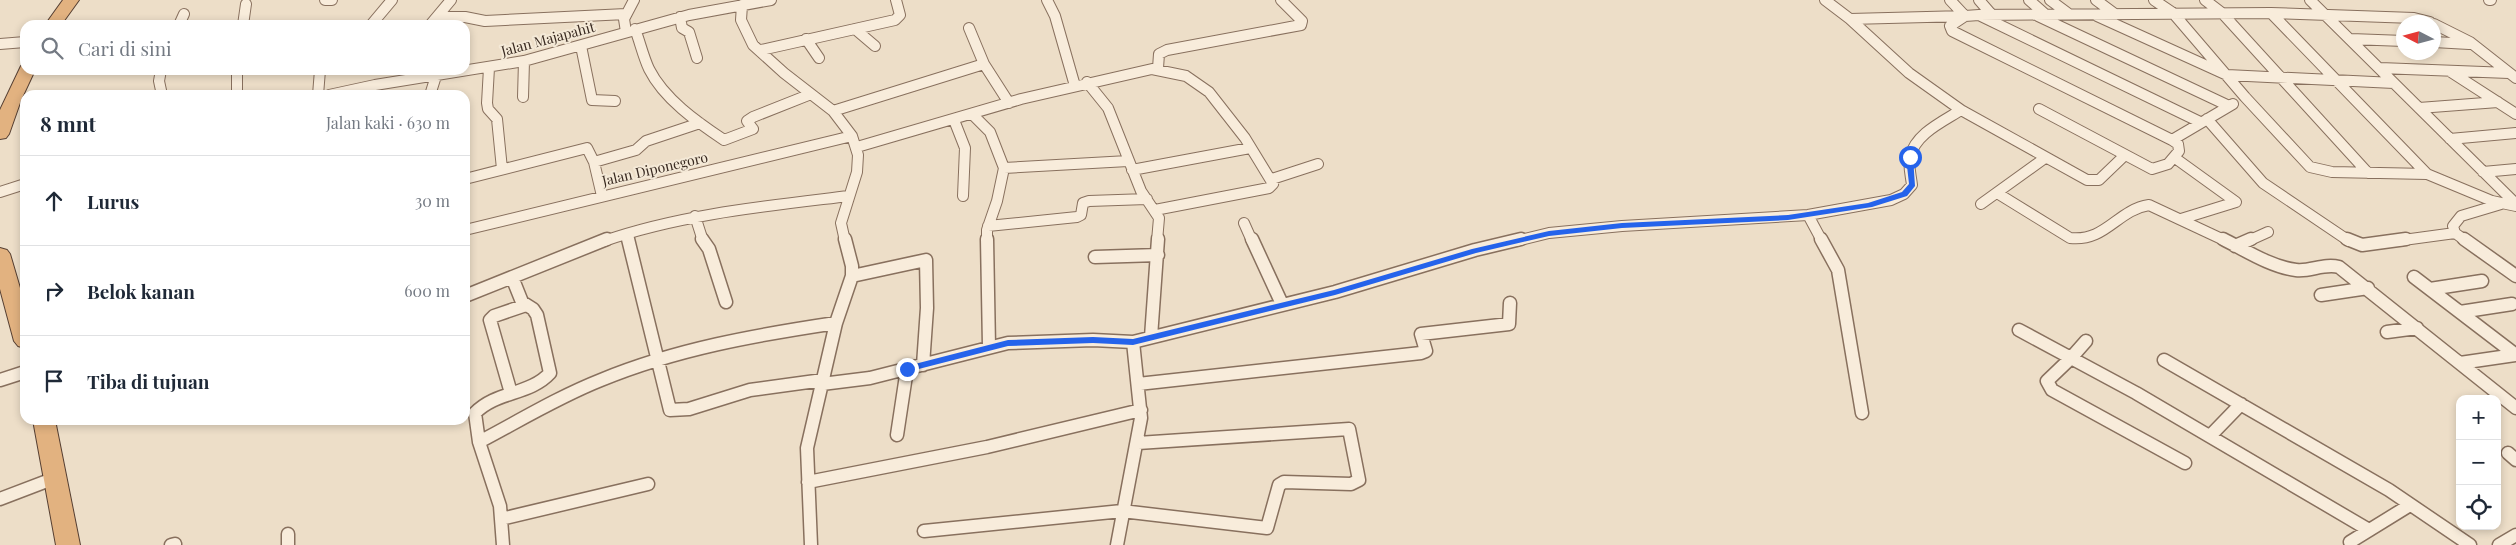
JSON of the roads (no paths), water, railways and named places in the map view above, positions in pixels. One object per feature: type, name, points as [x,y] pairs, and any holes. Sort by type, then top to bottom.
[{"type":"highway","points":[[57,20],[71,0]]},
{"type":"highway","points":[[0,134],[12,100],[24,75]]},
{"type":"highway","points":[[0,254],[20,307]]},
{"type":"highway","points":[[45,425],[68,545]]},
{"type":"street","points":[[325,0],[332,0]]},
{"type":"street","points":[[375,20],[392,0]]},
{"type":"street","points":[[435,20],[451,0]]},
{"type":"street","points":[[634,0],[626,14],[624,23],[631,31],[651,71],[662,88],[700,123],[722,139],[728,139],[753,129],[747,121],[753,117],[811,94]]},
{"type":"street","name":"Jalan Majapahit","points":[[470,71],[524,61],[680,17],[771,0]]},
{"type":"street","points":[[761,50],[897,19],[900,14],[896,0]]},
{"type":"street","points":[[1047,0],[1055,16],[1075,86]]},
{"type":"street","points":[[1155,210],[1268,188],[1273,184],[1272,179],[1231,117],[1199,84],[1186,76],[1168,74],[1158,68],[1159,54],[1167,50],[1301,25],[1302,21],[1280,0]]},
{"type":"street","points":[[1825,0],[1850,19],[1909,73],[1961,110],[2087,180],[2100,180],[2124,156]]},
{"type":"street","points":[[1950,0],[1964,16]]},
{"type":"street","points":[[1979,0],[1992,15]]},
{"type":"street","points":[[2029,0],[2045,14]]},
{"type":"street","points":[[2050,0],[2069,14]]},
{"type":"street","points":[[2096,0],[2115,14]]},
{"type":"street","points":[[2154,0],[2172,13],[2245,98],[2310,167],[2321,171],[2426,174],[2500,204],[2516,205]]},
{"type":"street","points":[[2205,0],[2222,13],[2368,173]]},
{"type":"street","points":[[2310,0],[2516,205]]},
{"type":"street","points":[[244,20],[246,4]]},
{"type":"street","points":[[742,5],[740,20],[753,45],[833,110],[854,142],[859,164],[841,223],[852,266],[852,276],[836,324],[807,448],[811,545]]},
{"type":"street","points":[[1850,19],[1978,15],[2172,13],[2272,13],[2396,17]]},
{"type":"street","points":[[2272,13],[2426,174]]},
{"type":"street","points":[[181,20],[184,14]]},
{"type":"street","points":[[438,17],[461,17],[485,21],[626,14]]},
{"type":"street","points":[[2034,14],[2229,106]]},
{"type":"street","points":[[2094,14],[2226,75],[2394,83]]},
{"type":"street","points":[[1978,15],[2204,120],[2263,183],[2351,242],[2362,245],[2455,234],[2516,276]]},
{"type":"street","points":[[1964,16],[1950,26],[1950,30],[2172,140],[2180,148],[2175,158],[2158,170],[2124,156],[2039,109]]},
{"type":"street","points":[[680,17],[682,28],[689,32],[697,58]]},
{"type":"street","points":[[969,28],[984,64],[1009,103]]},
{"type":"street","points":[[2441,28],[2473,44],[2512,76]]},
{"type":"street","points":[[855,29],[875,46]]},
{"type":"street","points":[[806,39],[819,58]]},
{"type":"street","points":[[2351,39],[2396,41]]},
{"type":"street","points":[[0,44],[20,42]]},
{"type":"street","points":[[2441,42],[2473,44]]},
{"type":"street","points":[[581,46],[592,100],[615,101]]},
{"type":"street","points":[[523,97],[524,61]]},
{"type":"street","points":[[833,110],[984,64]]},
{"type":"street","points":[[489,68],[487,103],[488,109],[497,119],[502,169]]},
{"type":"street","name":"Jalan Diponegoro","points":[[470,229],[602,196],[954,120],[1087,82],[1158,68]]},
{"type":"street","points":[[2380,68],[2512,76]]},
{"type":"street","points":[[2451,72],[2516,114]]},
{"type":"street","points":[[160,75],[161,90]]},
{"type":"street","points":[[237,75],[237,90]]},
{"type":"street","points":[[318,90],[320,75]]},
{"type":"street","name":"Jalan Majapahit","points":[[373,90],[443,75]]},
{"type":"street","points":[[432,90],[436,76]]},
{"type":"street","points":[[1087,82],[1108,108],[1140,191],[1159,218],[1151,337]]},
{"type":"street","points":[[2172,140],[2245,98]]},
{"type":"street","points":[[2419,108],[2498,102]]},
{"type":"street","points":[[626,234],[670,410],[677,412],[746,390],[870,378],[989,346],[1008,343],[1093,340],[1133,342],[1335,292],[1475,250],[1549,233],[1622,226],[1808,215],[1869,206],[1904,194],[1912,185],[1910,157],[1917,143],[1928,132],[1961,110]]},
{"type":"street","points":[[973,115],[990,132],[1004,168],[997,202],[988,226],[989,346]]},
{"type":"street","points":[[954,120],[962,132],[967,150],[963,196]]},
{"type":"street","points":[[594,162],[636,150],[646,141],[700,123]]},
{"type":"street","points":[[2450,139],[2516,133]]},
{"type":"street","points":[[470,178],[583,148],[589,150],[594,162],[602,196]]},
{"type":"street","points":[[1004,168],[1130,166],[1250,148]]},
{"type":"street","points":[[1981,204],[2045,158]]},
{"type":"street","points":[[2175,158],[2236,202],[2235,204],[2182,219]]},
{"type":"street","points":[[1272,179],[1318,164]]},
{"type":"street","points":[[2483,172],[2516,169]]},
{"type":"street","points":[[0,192],[20,186]]},
{"type":"street","points":[[1997,193],[2070,238],[2079,240],[2096,235],[2142,205],[2159,208],[2276,264],[2297,270],[2335,266],[2368,288],[2516,408]]},
{"type":"street","points":[[470,294],[626,234],[695,216],[742,208],[849,196]]},
{"type":"street","points":[[988,226],[1077,217],[1081,215],[1083,203],[1089,201],[1147,199]]},
{"type":"street","points":[[2455,234],[2453,226],[2461,216],[2500,204]]},
{"type":"street","points":[[1808,215],[1838,270],[1862,413]]},
{"type":"street","points":[[695,216],[700,237],[709,249],[726,302]]},
{"type":"street","points":[[1244,223],[1282,304]]},
{"type":"street","points":[[2235,246],[2268,232]]},
{"type":"street","points":[[1095,257],[1158,255]]},
{"type":"street","points":[[852,276],[926,260],[928,308],[923,364]]},
{"type":"street","points":[[503,545],[498,495],[479,442],[475,413],[488,402],[543,381],[550,373],[537,315],[533,309],[520,299],[512,277]]},
{"type":"street","points":[[2414,277],[2514,353]]},
{"type":"street","points":[[2430,289],[2482,281]]},
{"type":"street","points":[[2320,295],[2368,288]]},
{"type":"street","points":[[1138,384],[1421,353],[1426,351],[1420,337],[1421,334],[1509,324],[1510,303]]},
{"type":"street","points":[[2460,312],[2512,304]]},
{"type":"street","points":[[511,393],[490,320],[494,316],[526,305]]},
{"type":"street","points":[[479,442],[600,380],[658,360],[754,335],[836,324]]},
{"type":"street","points":[[2387,332],[2417,328]]},
{"type":"street","points":[[2019,330],[2210,436],[2369,530]]},
{"type":"street","points":[[2086,341],[2047,381],[2052,390],[2185,463]]},
{"type":"street","points":[[1117,545],[1122,511],[1138,443],[1141,410],[1133,342]]},
{"type":"street","points":[[2460,363],[2514,353]]},
{"type":"street","points":[[2164,360],[2389,490],[2470,545]]},
{"type":"street","points":[[897,435],[907,369]]},
{"type":"street","points":[[0,380],[20,374]]},
{"type":"street","points":[[2210,436],[2241,404]]},
{"type":"street","points":[[808,482],[987,447],[1141,410]]},
{"type":"street","points":[[924,531],[1122,511],[1267,528],[1279,485],[1284,482],[1351,484],[1359,480],[1349,429],[1138,443]]},
{"type":"street","points":[[2516,452],[2508,453],[2516,460]]},
{"type":"street","points":[[0,499],[55,478]]},
{"type":"street","points":[[501,519],[648,484]]},
{"type":"street","points":[[2350,542],[2410,505]]},
{"type":"street","points":[[2499,545],[2516,535]]}]
